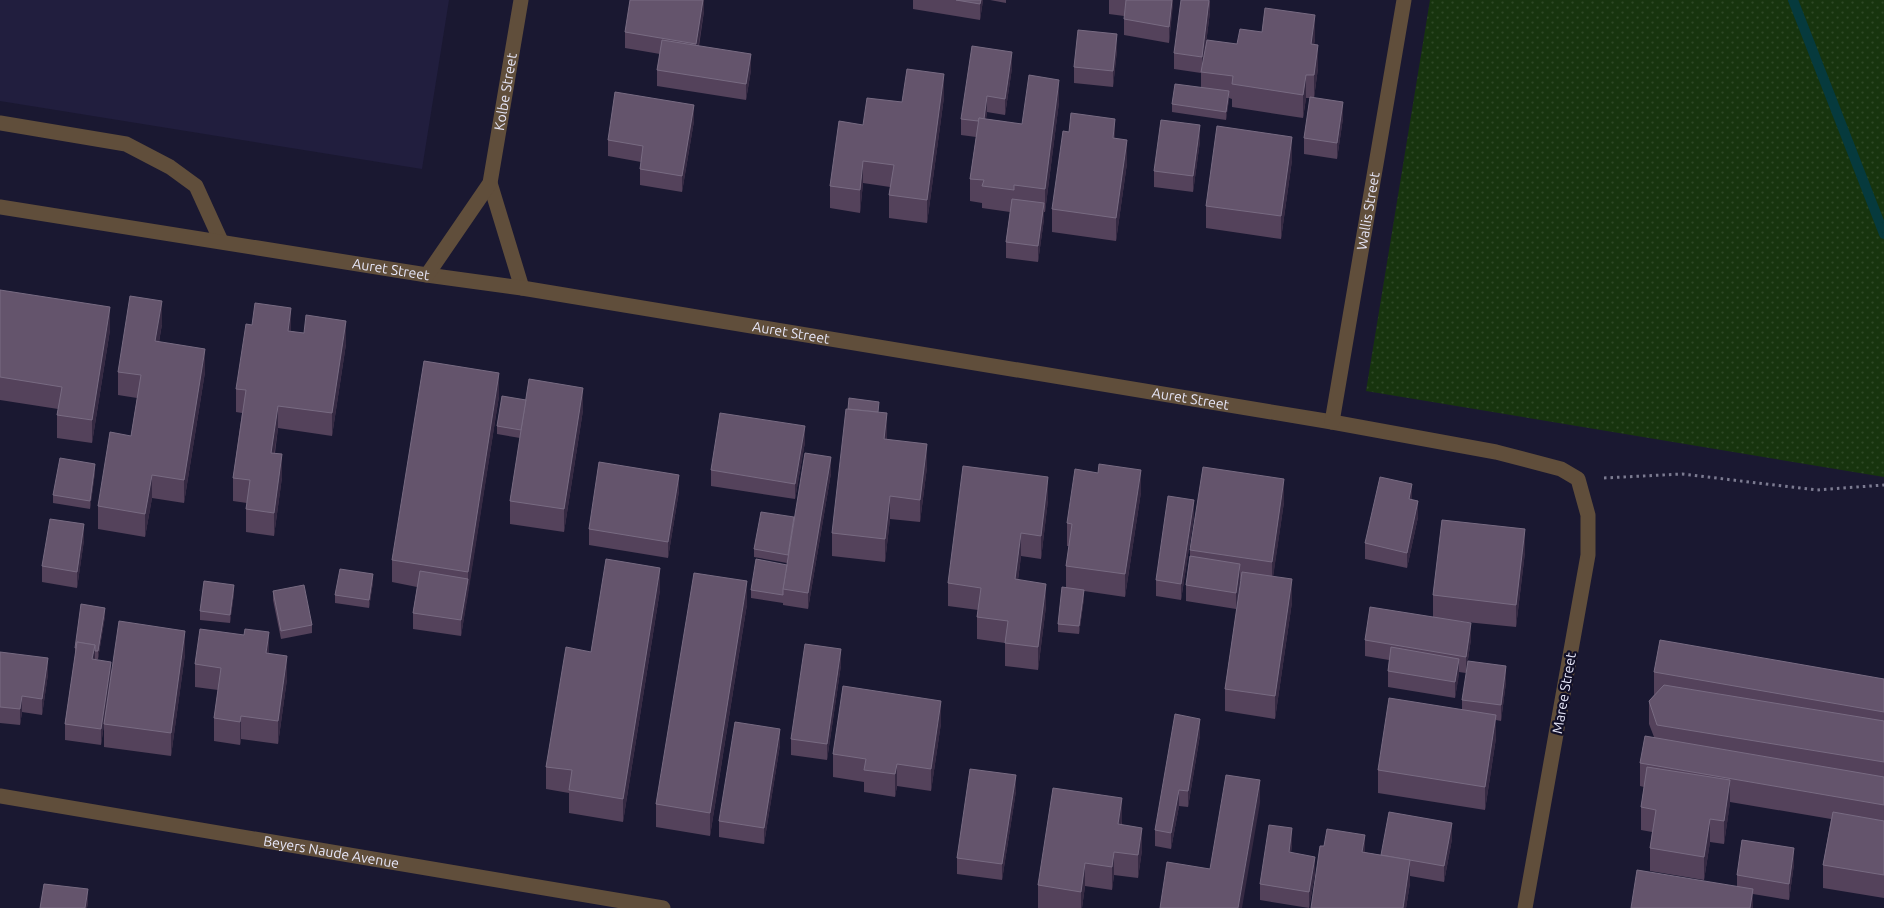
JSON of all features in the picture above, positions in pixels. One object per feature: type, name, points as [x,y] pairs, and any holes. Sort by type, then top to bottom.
[{"type":"street","name":"Kolbe Street","points":[[427,275],[490,183],[521,0]]},
{"type":"street","name":"Wallis Street","points":[[1332,422],[1404,0]]},
{"type":"street","points":[[0,123],[126,144],[144,153],[170,167],[196,186],[221,241]]},
{"type":"street","name":"Kolbe Street","points":[[490,183],[522,288]]},
{"type":"street","name":"Auret Street","points":[[0,206],[427,275],[522,288],[1332,422],[1496,452],[1561,470],[1578,479]]},
{"type":"street","name":"Maree Street","points":[[1525,908],[1588,555],[1588,515],[1578,479]]},
{"type":"street","name":"Beyers Naude Avenue","points":[[0,796],[663,908]]},
{"type":"path","points":[[1578,479],[1682,474],[1817,490],[1884,485]]},
{"type":"shaded area","points":[[0,0],[449,0],[422,169],[0,101]]},
{"type":"green space","points":[[1430,0],[1884,0],[1884,477],[1366,391]]},
{"type":"building","points":[[630,0],[703,0],[696,44],[625,32]]},
{"type":"building","points":[[956,0],[981,0],[980,4]]},
{"type":"building","points":[[1126,0],[1172,0],[1169,27],[1124,19]]},
{"type":"building","points":[[1181,0],[1209,0],[1202,57],[1174,53]]},
{"type":"building","points":[[1265,8],[1315,15],[1311,44],[1318,45],[1314,75],[1306,75],[1303,95],[1232,84],[1233,76],[1201,72],[1207,40],[1237,44],[1240,29],[1262,32]]},
{"type":"building","points":[[1078,30],[1117,34],[1113,71],[1074,67]]},
{"type":"building","points":[[662,40],[751,54],[746,84],[657,70]]},
{"type":"building","points":[[972,46],[1012,52],[1005,99],[987,96],[984,119],[979,118],[978,121],[961,119]]},
{"type":"building","points":[[907,69],[944,74],[927,200],[889,195],[894,165],[863,161],[860,190],[830,186],[839,121],[863,125],[867,98],[902,102]]},
{"type":"building","points":[[1029,75],[1059,80],[1045,189],[1014,185],[1014,190],[982,186],[984,180],[970,179],[979,118],[1022,124]]},
{"type":"building","points":[[1175,84],[1229,91],[1226,112],[1172,104]]},
{"type":"building","points":[[615,92],[694,105],[682,176],[640,169],[643,146],[608,140]]},
{"type":"building","points":[[1310,97],[1343,102],[1337,143],[1304,138]]},
{"type":"building","points":[[1071,113],[1115,119],[1113,138],[1127,140],[1116,218],[1052,209],[1063,131],[1069,132]]},
{"type":"building","points":[[1161,120],[1200,125],[1193,176],[1154,171]]},
{"type":"building","points":[[1217,126],[1292,137],[1281,216],[1206,206]]},
{"type":"building","points":[[1012,199],[1044,203],[1038,246],[1006,242]]},
{"type":"building","points":[[0,290],[110,307],[92,420],[57,415],[62,387],[0,377]]},
{"type":"building","points":[[130,296],[162,301],[155,341],[205,349],[184,480],[152,475],[145,514],[98,506],[110,432],[131,436],[141,375],[118,372]]},
{"type":"building","points":[[255,303],[291,308],[288,331],[304,333],[306,315],[346,321],[332,413],[278,406],[271,453],[282,454],[274,513],[246,509],[250,480],[233,478],[246,390],[236,389],[246,324],[252,325]]},
{"type":"building","points":[[424,361],[499,373],[468,572],[392,560]]},
{"type":"building","points":[[529,379],[583,388],[564,509],[510,501]]},
{"type":"building","points":[[502,396],[526,400],[521,430],[497,426]]},
{"type":"building","points":[[849,398],[879,402],[878,412],[848,409]]},
{"type":"building","points":[[846,409],[887,413],[884,439],[927,444],[920,500],[890,496],[885,539],[832,533]]},
{"type":"building","points":[[720,413],[805,426],[795,484],[711,470]]},
{"type":"building","points":[[805,453],[831,457],[808,593],[783,589]]},
{"type":"building","points":[[60,458],[95,464],[90,501],[53,495]]},
{"type":"building","points":[[599,462],[679,475],[668,542],[589,529]]},
{"type":"building","points":[[1099,464],[1141,470],[1125,574],[1066,566],[1072,524],[1067,523],[1075,469],[1098,473]]},
{"type":"building","points":[[963,466],[1048,477],[1041,536],[1021,533],[1015,579],[1046,584],[1038,647],[1005,643],[1008,621],[977,617],[981,588],[948,583]]},
{"type":"building","points":[[1203,467],[1284,479],[1272,562],[1190,550]]},
{"type":"building","points":[[1380,477],[1412,484],[1409,499],[1418,501],[1407,553],[1365,543]]},
{"type":"building","points":[[1168,496],[1194,500],[1181,584],[1156,580]]},
{"type":"building","points":[[761,512],[794,517],[788,555],[754,549]]},
{"type":"building","points":[[50,519],[84,524],[77,572],[42,566]]},
{"type":"building","points":[[1442,520],[1525,529],[1516,605],[1433,595]]},
{"type":"building","points":[[1190,556],[1240,564],[1236,593],[1186,585]]},
{"type":"building","points":[[606,559],[660,568],[623,799],[569,790],[572,770],[546,767],[566,647],[591,652]]},
{"type":"building","points":[[756,559],[787,565],[783,595],[751,590]]},
{"type":"building","points":[[340,569],[373,574],[369,600],[335,595]]},
{"type":"building","points":[[420,571],[468,579],[461,620],[413,613]]},
{"type":"building","points":[[1242,572],[1292,579],[1275,696],[1225,689]]},
{"type":"building","points":[[694,573],[747,581],[710,813],[656,804]]},
{"type":"building","points":[[204,581],[234,585],[230,615],[200,611]]},
{"type":"building","points":[[304,585],[312,625],[281,631],[273,591]]},
{"type":"building","points":[[1062,587],[1084,590],[1079,626],[1058,624]]},
{"type":"building","points":[[81,604],[105,608],[98,651],[95,651],[95,645],[77,642],[77,648],[75,648]]},
{"type":"building","points":[[1370,607],[1471,623],[1466,657],[1365,640]]},
{"type":"building","points":[[119,621],[185,631],[171,733],[104,724]]},
{"type":"building","points":[[200,629],[244,635],[245,629],[269,632],[266,653],[287,656],[278,721],[241,716],[240,722],[214,718],[221,668],[195,664]]},
{"type":"building","points":[[1660,640],[1884,679],[1884,712],[1654,672]]},
{"type":"building","points":[[77,642],[95,645],[92,659],[111,662],[101,729],[65,724]]},
{"type":"building","points":[[805,644],[841,649],[827,744],[791,739]]},
{"type":"building","points":[[1391,647],[1459,659],[1455,682],[1388,671]]},
{"type":"building","points":[[0,652],[48,658],[42,699],[22,696],[20,709],[0,707]]},
{"type":"building","points":[[1468,661],[1506,666],[1501,705],[1462,700]]},
{"type":"building","points":[[1664,685],[1884,721],[1884,762],[1657,725],[1649,701]]},
{"type":"building","points":[[843,686],[941,701],[931,769],[897,764],[895,774],[864,770],[866,759],[833,754]]},
{"type":"building","points":[[1389,698],[1496,715],[1485,787],[1378,770]]},
{"type":"building","points":[[1175,714],[1200,719],[1188,791],[1179,790],[1171,833],[1155,830]]},
{"type":"building","points":[[735,722],[780,729],[764,828],[719,821]]},
{"type":"building","points":[[1645,736],[1884,777],[1884,805],[1640,763]]},
{"type":"building","points":[[1647,767],[1730,780],[1724,821],[1710,819],[1704,857],[1650,848],[1656,810],[1641,807]]},
{"type":"building","points":[[970,769],[1016,775],[1002,864],[957,858]]},
{"type":"building","points":[[1226,775],[1260,780],[1238,908],[1160,908],[1167,862],[1210,869]]},
{"type":"building","points":[[1053,788],[1122,798],[1118,824],[1142,828],[1138,855],[1114,852],[1112,867],[1085,863],[1081,892],[1038,885]]},
{"type":"building","points":[[1389,812],[1452,823],[1444,866],[1381,855]]},
{"type":"building","points":[[1833,812],[1884,821],[1884,875],[1823,865]]},
{"type":"building","points":[[1269,825],[1292,828],[1289,852],[1315,857],[1309,892],[1260,884]]},
{"type":"building","points":[[1327,829],[1365,835],[1362,852],[1410,860],[1403,908],[1311,908],[1320,846],[1324,846]]},
{"type":"building","points":[[1742,840],[1794,848],[1789,884],[1737,875]]},
{"type":"building","points":[[1637,870],[1753,889],[1750,908],[1631,908]]},
{"type":"building","points":[[44,884],[88,889],[85,908],[40,908]]},
{"type":"waterway","points":[[1793,0],[1884,234]]}]
